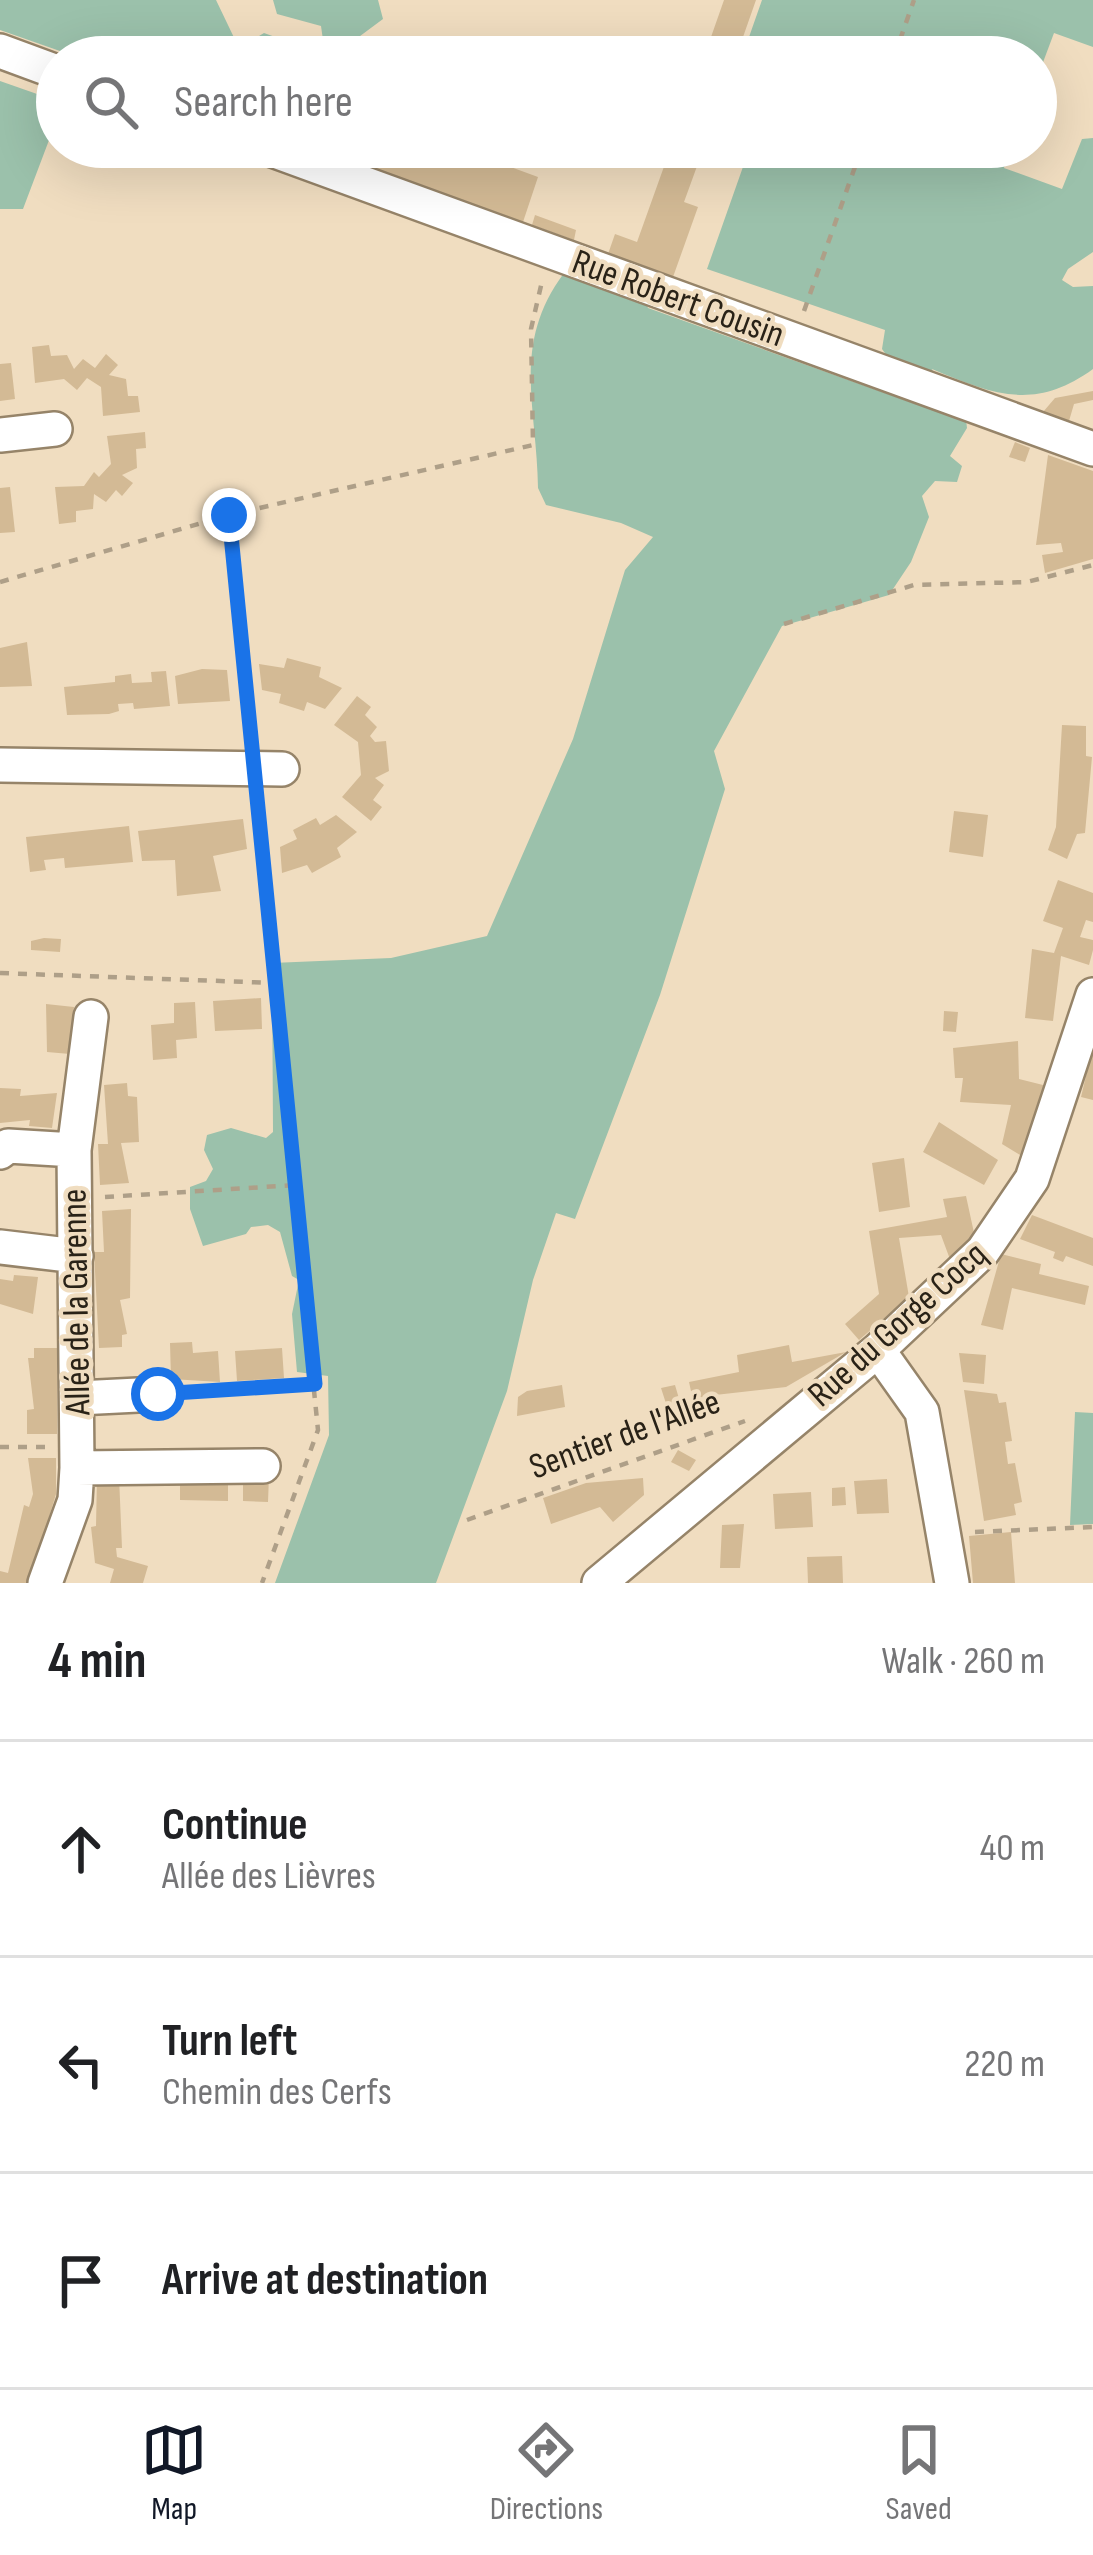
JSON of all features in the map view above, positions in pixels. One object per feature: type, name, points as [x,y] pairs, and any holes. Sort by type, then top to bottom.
[{"type":"street","points":[[0,51],[36,64]]},
{"type":"street","name":"Rue Robert Cousin","points":[[321,168],[1093,449]]},
{"type":"street","points":[[0,435],[55,429]]},
{"type":"street","points":[[0,765],[266,768]]},
{"type":"street","name":"Rue du Gorge Cocq","points":[[599,1583],[878,1350],[983,1251],[1011,1217],[1053,1126],[1093,994]]},
{"type":"street","name":"Allée de la Garenne","points":[[46,1583],[75,1500],[74,1150],[91,1018]]},
{"type":"street","points":[[0,1152],[8,1146],[74,1150]]},
{"type":"street","points":[[0,1247],[76,1256]]},
{"type":"street","points":[[878,1350],[922,1412],[952,1583]]},
{"type":"street","points":[[78,1398],[158,1394]]},
{"type":"street","points":[[78,1457],[263,1466]]},
{"type":"path","points":[[901,36],[914,0]]},
{"type":"path","points":[[794,341],[855,168]]},
{"type":"path","points":[[0,582],[229,515],[533,445],[532,329],[544,272]]},
{"type":"path","points":[[229,515],[266,768],[275,983],[318,1430],[262,1583]]},
{"type":"path","points":[[784,624],[914,585],[1027,582],[1093,565]]},
{"type":"path","points":[[0,973],[275,983]]},
{"type":"path","points":[[75,1198],[296,1185]]},
{"type":"path","points":[[158,1394],[315,1384]]},
{"type":"path","name":"Sentier de l'Allée","points":[[467,1520],[758,1418]]},
{"type":"path","points":[[0,1447],[78,1457]]},
{"type":"path","points":[[946,1534],[1093,1527]]},
{"type":"green space","points":[[0,0],[216,0],[233,36],[36,36],[36,43],[0,30]]},
{"type":"green space","points":[[273,0],[378,0],[383,19],[360,36],[322,36],[321,26],[277,14]]},
{"type":"green space","points":[[762,0],[1093,0],[1093,47],[1054,33],[749,36]]},
{"type":"green space","points":[[0,81],[36,94],[38,168],[23,209],[0,209]]},
{"type":"green space","points":[[1093,138],[1093,252],[1068,269],[1062,280],[1073,287],[1093,286],[1093,369],[1051,391],[1013,394],[974,386],[932,369],[943,396],[965,411],[967,428],[950,456],[962,466],[957,482],[935,481],[922,496],[929,517],[911,562],[889,595],[782,626],[714,751],[725,789],[660,995],[575,1219],[556,1213],[533,1280],[507,1391],[436,1583],[275,1583],[329,1435],[328,1376],[297,1372],[292,1314],[299,1280],[292,1276],[280,1232],[268,1225],[251,1227],[246,1234],[203,1246],[190,1209],[190,1187],[206,1181],[213,1169],[204,1150],[207,1135],[231,1128],[266,1138],[273,1132],[272,963],[391,958],[487,936],[573,739],[625,570],[653,537],[621,523],[546,505],[538,488],[532,351],[548,299],[564,273],[642,292],[648,308],[924,407],[882,349],[885,330],[707,269],[743,168],[1004,168],[1062,189],[1082,139]]},
{"type":"green space","points":[[1075,1412],[1093,1413],[1093,1524],[1070,1525]]},
{"type":"building","points":[[724,0],[756,0],[743,36],[711,36]]},
{"type":"building","points":[[372,168],[513,168],[538,177],[523,222]]},
{"type":"building","points":[[663,168],[696,168],[684,202],[698,207],[673,277],[608,254],[615,234],[637,242]]},
{"type":"building","points":[[535,215],[576,230],[574,240],[532,225]]},
{"type":"building","points":[[49,345],[51,356],[67,355],[74,369],[83,359],[95,368],[106,354],[118,365],[109,375],[126,379],[128,396],[138,396],[140,412],[103,416],[101,387],[87,378],[77,390],[64,379],[35,383],[32,347]]},
{"type":"building","points":[[11,363],[15,399],[0,401],[0,364]]},
{"type":"building","points":[[1093,391],[1093,400],[1074,404],[1069,421],[1043,412],[1055,398]]},
{"type":"building","points":[[145,432],[146,448],[136,449],[137,468],[122,475],[133,483],[122,496],[116,490],[106,502],[94,494],[93,509],[76,511],[76,522],[59,524],[55,487],[84,486],[94,472],[99,477],[111,464],[107,436]]},
{"type":"building","points":[[1015,442],[1030,448],[1025,462],[1009,457]]},
{"type":"building","points":[[1048,455],[1093,471],[1093,559],[1045,573],[1042,555],[1063,552],[1061,543],[1036,545]]},
{"type":"building","points":[[10,487],[15,532],[0,533],[0,488]]},
{"type":"building","points":[[27,642],[32,686],[0,687],[0,648]]},
{"type":"building","points":[[287,658],[321,667],[319,677],[342,688],[325,709],[307,702],[304,711],[279,703],[281,694],[262,690],[259,664],[284,668]]},
{"type":"building","points":[[202,669],[227,670],[230,701],[178,704],[175,676]]},
{"type":"building","points":[[166,671],[170,706],[134,709],[133,703],[118,704],[119,711],[109,714],[67,715],[64,687],[115,682],[115,676],[131,674],[132,683],[152,682],[151,672]]},
{"type":"building","points":[[357,696],[371,707],[365,715],[377,727],[370,736],[375,742],[386,741],[389,771],[375,778],[384,785],[373,800],[382,807],[371,821],[342,797],[361,775],[358,742],[334,725]]},
{"type":"building","points":[[1062,725],[1086,726],[1086,756],[1092,757],[1085,833],[1077,834],[1067,859],[1048,850],[1056,827]]},
{"type":"building","points":[[954,811],[988,815],[983,857],[949,852]]},
{"type":"building","points":[[336,815],[357,832],[337,848],[341,857],[312,873],[307,865],[282,873],[280,847],[297,839],[293,830],[316,818],[320,825]]},
{"type":"building","points":[[243,819],[247,849],[213,856],[221,891],[177,896],[175,860],[142,861],[138,831]]},
{"type":"building","points":[[129,826],[133,862],[65,868],[64,858],[44,860],[46,870],[30,872],[26,837]]},
{"type":"building","points":[[1058,880],[1093,893],[1093,922],[1086,920],[1080,937],[1093,940],[1093,950],[1089,965],[1061,956],[1053,1021],[1025,1018],[1032,949],[1054,953],[1063,928],[1043,921]]},
{"type":"building","points":[[61,939],[60,952],[31,950],[31,941]]},
{"type":"building","points":[[261,998],[262,1029],[215,1031],[213,1001]]},
{"type":"building","points":[[195,1002],[197,1038],[176,1040],[177,1058],[153,1060],[151,1025],[174,1023],[174,1003]]},
{"type":"building","points":[[46,1004],[74,1007],[70,1054],[47,1052]]},
{"type":"building","points":[[944,1011],[958,1012],[956,1032],[943,1031]]},
{"type":"building","points":[[1018,1041],[1019,1079],[1051,1087],[1025,1158],[1002,1144],[1011,1105],[960,1102],[963,1078],[955,1078],[953,1048]]},
{"type":"building","points":[[1093,1056],[1093,1100],[1081,1097]]},
{"type":"building","points":[[127,1083],[128,1096],[137,1097],[139,1142],[121,1143],[129,1183],[100,1185],[98,1144],[108,1144],[104,1085]]},
{"type":"building","points":[[0,1088],[21,1089],[20,1096],[57,1093],[52,1128],[29,1126],[30,1120],[0,1123]]},
{"type":"building","points":[[939,1122],[998,1160],[984,1185],[923,1152]]},
{"type":"building","points":[[904,1158],[910,1207],[879,1212],[872,1163]]},
{"type":"building","points":[[966,1196],[976,1242],[951,1262],[941,1235],[899,1238],[909,1297],[859,1340],[845,1324],[879,1294],[869,1231],[947,1217],[943,1199]]},
{"type":"building","points":[[131,1209],[130,1298],[120,1300],[127,1334],[122,1335],[122,1347],[99,1348],[94,1252],[104,1252],[102,1211]]},
{"type":"building","points":[[1032,1215],[1093,1238],[1093,1266],[1066,1256],[1063,1262],[1053,1258],[1055,1252],[1020,1239]]},
{"type":"building","points":[[1001,1254],[1041,1264],[1039,1274],[1089,1286],[1085,1305],[1012,1288],[1003,1330],[981,1325]]},
{"type":"building","points":[[14,1275],[38,1277],[33,1314],[0,1304],[0,1279],[13,1281]]},
{"type":"building","points":[[192,1342],[193,1353],[218,1351],[220,1382],[171,1379],[170,1343]]},
{"type":"building","points":[[789,1345],[792,1362],[846,1352],[786,1387],[715,1395],[718,1410],[696,1414],[689,1382],[739,1372],[737,1355]]},
{"type":"building","points":[[34,1348],[57,1348],[57,1434],[27,1434],[27,1410],[34,1409],[28,1358],[34,1358]]},
{"type":"building","points":[[282,1348],[284,1378],[237,1381],[235,1351]]},
{"type":"building","points":[[959,1353],[986,1355],[984,1384],[963,1382]]},
{"type":"building","points":[[562,1385],[565,1407],[517,1416],[518,1397]]},
{"type":"building","points":[[675,1385],[685,1419],[672,1422],[661,1388]]},
{"type":"building","points":[[964,1390],[997,1394],[999,1403],[1006,1402],[1012,1441],[1005,1442],[1008,1464],[1015,1463],[1022,1502],[1014,1504],[1016,1515],[984,1521]]},
{"type":"building","points":[[678,1450],[696,1460],[689,1471],[671,1462]]},
{"type":"building","points":[[28,1458],[56,1458],[56,1494],[29,1583],[0,1583],[0,1571],[8,1573],[24,1505],[29,1507],[33,1494]]},
{"type":"building","points":[[97,1476],[119,1476],[122,1548],[116,1548],[117,1557],[148,1566],[143,1583],[110,1583],[114,1569],[95,1563],[91,1527],[96,1526]]},
{"type":"building","points":[[269,1476],[268,1502],[243,1501],[243,1477]]},
{"type":"building","points":[[180,1477],[228,1477],[228,1501],[180,1500]]},
{"type":"building","points":[[643,1478],[644,1495],[613,1522],[600,1507],[551,1524],[543,1498],[586,1483]]},
{"type":"building","points":[[887,1479],[889,1513],[857,1514],[854,1481]]},
{"type":"building","points":[[845,1487],[846,1505],[832,1506],[832,1488]]},
{"type":"building","points":[[811,1492],[813,1527],[775,1529],[773,1494]]},
{"type":"building","points":[[744,1524],[740,1568],[720,1568],[722,1525]]},
{"type":"building","points":[[1011,1532],[1015,1583],[973,1583],[969,1536]]},
{"type":"building","points":[[842,1556],[843,1583],[808,1583],[807,1557]]},
{"type":"route","points":[[158,1394],[315,1384],[250,767],[229,515]]}]
